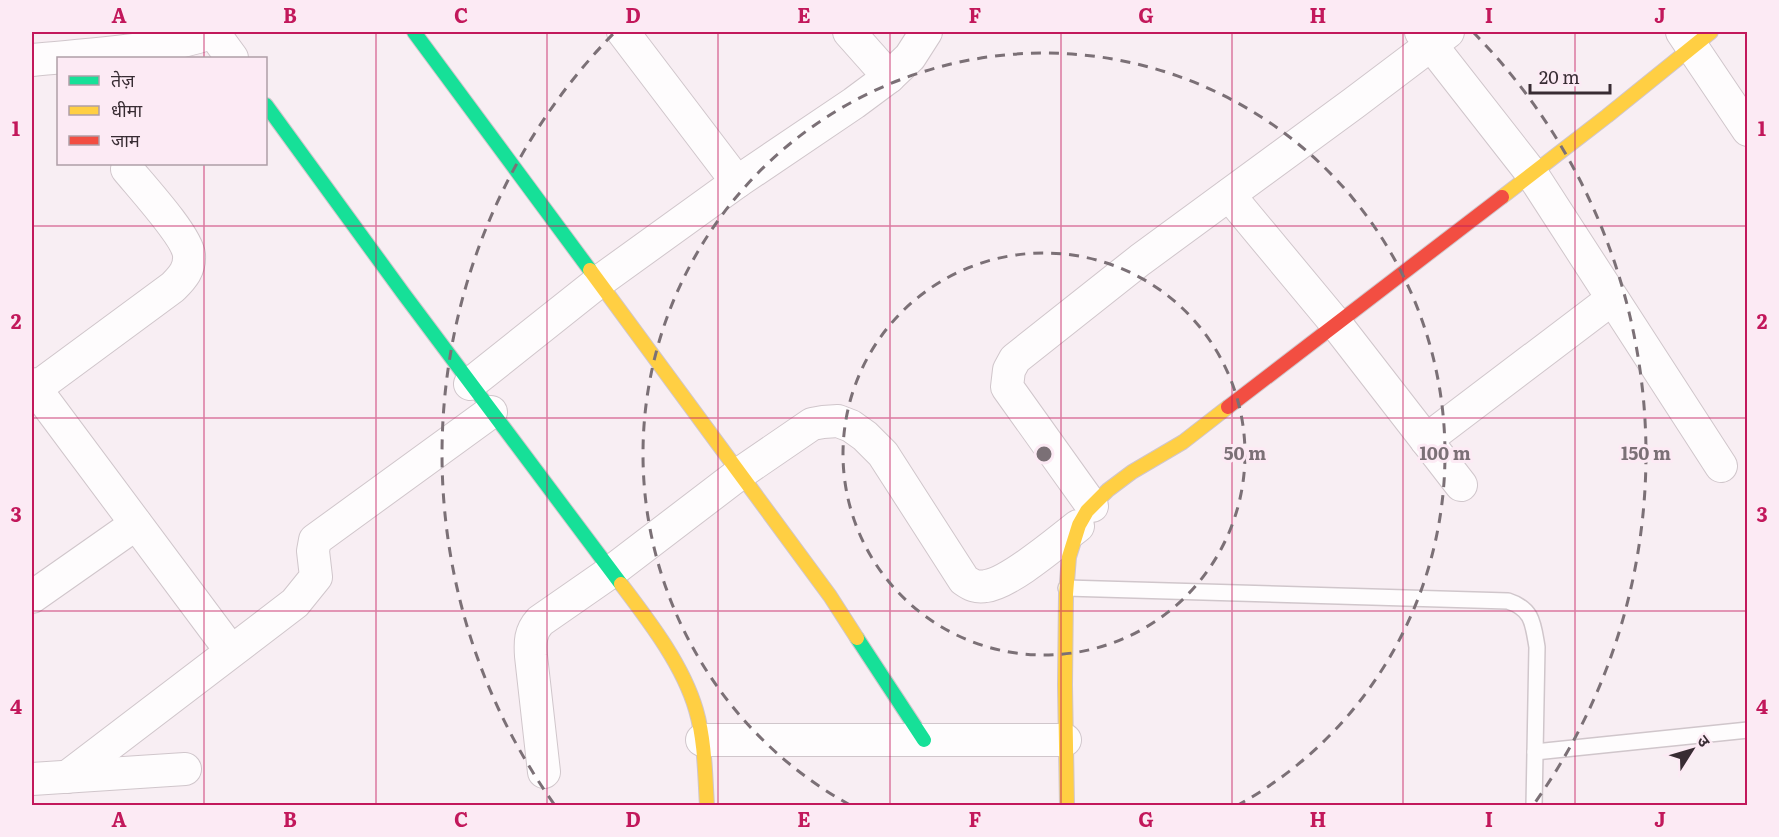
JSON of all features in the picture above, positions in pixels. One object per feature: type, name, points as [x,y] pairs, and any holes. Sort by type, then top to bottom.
[{"type":"street","points":[[32,60],[131,41],[200,36],[214,32],[231,57]]},
{"type":"street","points":[[414,32],[830,596],[924,740]]},
{"type":"street","points":[[623,32],[737,182]]},
{"type":"street","points":[[849,32],[889,77]]},
{"type":"street","points":[[470,384],[597,283],[737,182],[889,77],[910,57],[926,32]]},
{"type":"street","points":[[1085,516],[1007,387],[1009,370],[1015,359],[1140,260],[1229,195],[1434,36],[1532,174],[1721,466]]},
{"type":"street","points":[[544,772],[531,656],[530,639],[533,628],[739,474],[812,424],[838,421],[851,426],[865,436],[883,454],[964,580],[974,586],[993,585],[1011,575],[1085,516],[1112,484],[1183,442],[1532,174],[1696,36],[1748,130]]},
{"type":"street","points":[[267,106],[470,384],[612,571],[674,659],[696,708],[702,740],[707,806]]},
{"type":"street","points":[[126,168],[183,238],[189,253],[185,275],[173,287],[33,388],[231,651]]},
{"type":"street","points":[[1229,195],[1336,325],[1461,485]]},
{"type":"street","points":[[1426,440],[1612,299]]},
{"type":"street","points":[[67,777],[296,603],[316,577],[313,551],[315,540],[491,412]]},
{"type":"street","points":[[1067,806],[1066,588],[1072,547],[1085,516]]},
{"type":"street","points":[[32,597],[136,524]]},
{"type":"street","points":[[702,740],[1065,740]]},
{"type":"street","points":[[32,779],[185,769]]},
{"type":"lane","points":[[1066,588],[1508,601],[1521,605],[1533,624],[1537,647],[1534,806]]},
{"type":"lane","points":[[1535,752],[1748,730]]},
{"type":"traffic: fast","points":[[414,32],[590,270]]},
{"type":"traffic: fast","points":[[267,106],[403,293],[621,584]]},
{"type":"traffic: fast","points":[[857,638],[924,740]]},
{"type":"traffic: slow","points":[[1502,197],[1711,32]]},
{"type":"traffic: slow","points":[[590,270],[830,596],[857,638]]},
{"type":"traffic: slow","points":[[1067,806],[1066,594],[1069,557],[1079,525],[1087,511],[1108,490],[1132,472],[1183,442],[1228,407]]},
{"type":"traffic: slow","points":[[621,584],[664,644],[690,693],[701,734],[707,806]]},
{"type":"traffic: jam","points":[[1228,407],[1502,197]]}]
